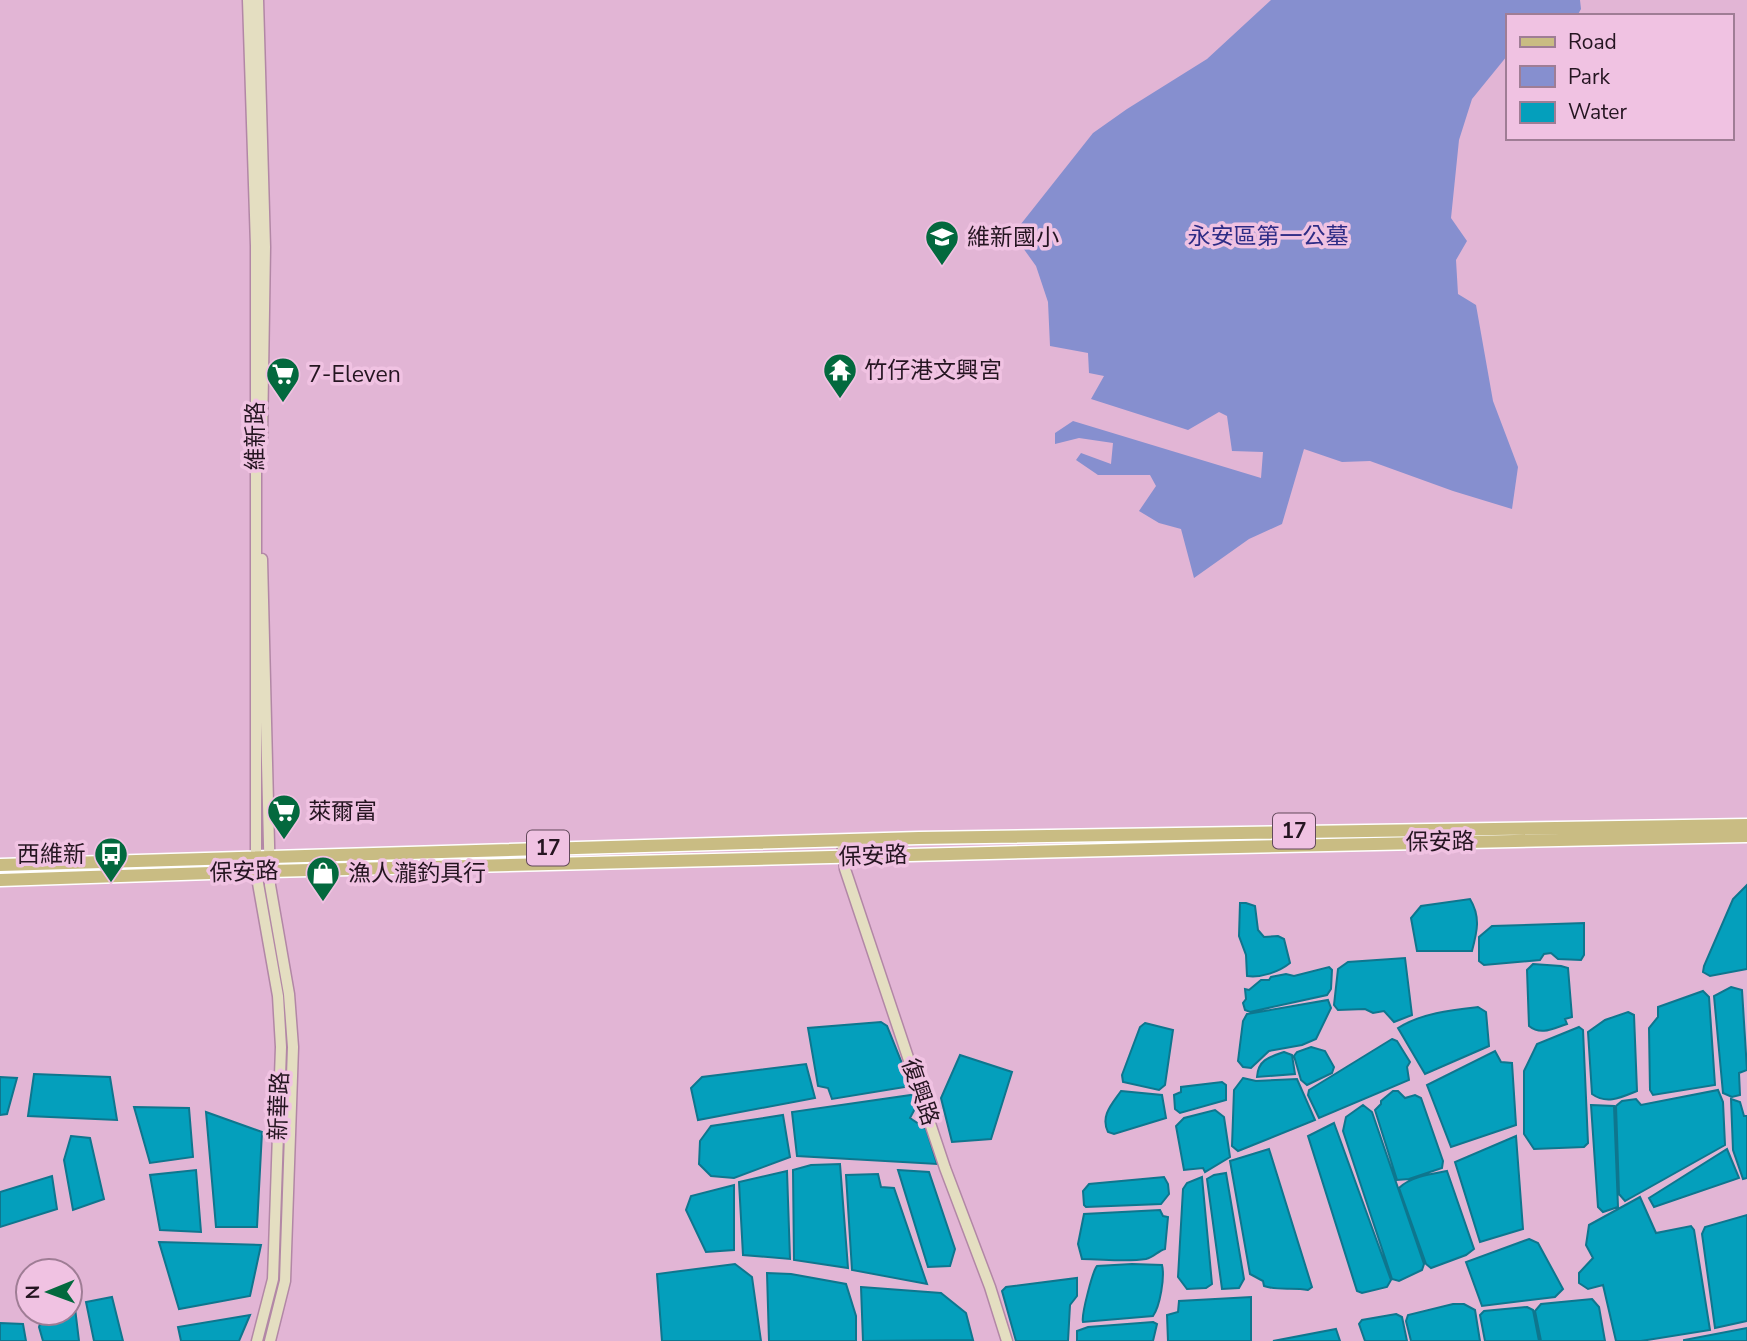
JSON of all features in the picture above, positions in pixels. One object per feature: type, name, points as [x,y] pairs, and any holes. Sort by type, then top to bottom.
[{"type":"main road","name":"維新路","points":[[248,0],[256,246],[256,872]]},
{"type":"main road","name":"維新路","points":[[258,0],[265,247],[261,521],[270,871]]},
{"type":"main road","name":"保安路","points":[[0,865],[842,840],[1747,825]]},
{"type":"main road","name":"保安路","points":[[0,880],[1205,847],[1747,836]]},
{"type":"main road","name":"復興路","points":[[842,840],[843,858],[945,1168],[990,1287],[1007,1341]]},
{"type":"main road","name":"新華路","points":[[270,871],[270,885],[289,994],[293,1047],[285,1281],[270,1341]]},
{"type":"main road","name":"新華路","points":[[256,872],[278,996],[281,1047],[273,1279],[257,1341]]},
{"type":"green space","name":"永安區第一公墓","points":[[1271,0],[1580,0],[1581,9],[1578,14],[1506,14],[1506,57],[1472,99],[1459,140],[1451,218],[1467,241],[1456,260],[1458,294],[1476,305],[1493,401],[1518,467],[1512,509],[1370,461],[1342,462],[1304,449],[1282,524],[1249,539],[1194,578],[1181,529],[1159,523],[1139,511],[1156,486],[1150,475],[1098,475],[1076,460],[1081,453],[1111,464],[1113,443],[1079,438],[1055,444],[1055,433],[1073,421],[1261,478],[1263,452],[1232,451],[1227,416],[1219,412],[1188,430],[1091,399],[1104,376],[1089,373],[1088,353],[1050,346],[1048,302],[1036,266],[1013,234],[1093,133],[1207,59]]},
{"type":"water","points":[[1747,885],[1747,969],[1710,976],[1703,972],[1704,966],[1733,899]]},
{"type":"water","points":[[1470,899],[1477,918],[1472,951],[1417,951],[1411,918],[1421,906]]},
{"type":"water","points":[[1240,903],[1255,906],[1258,930],[1264,937],[1278,936],[1284,939],[1290,963],[1270,974],[1247,976],[1246,955],[1239,936]]},
{"type":"water","points":[[1584,923],[1584,955],[1581,960],[1558,959],[1551,953],[1544,954],[1540,960],[1484,965],[1479,961],[1479,937],[1492,926]]},
{"type":"water","points":[[1405,958],[1412,1015],[1394,1022],[1384,1011],[1373,1013],[1365,1009],[1338,1010],[1334,1005],[1338,969],[1348,962]]},
{"type":"water","points":[[1533,964],[1568,968],[1572,1017],[1565,1019],[1567,1024],[1543,1031],[1529,1026],[1527,970]]},
{"type":"water","points":[[1329,967],[1332,970],[1331,989],[1327,995],[1250,1012],[1245,1010],[1245,989],[1249,990],[1261,980],[1286,974],[1294,976]]},
{"type":"water","points":[[1731,987],[1742,990],[1747,1070],[1739,1073],[1740,1095],[1732,1097],[1723,1093],[1714,996]]},
{"type":"water","points":[[1703,991],[1709,997],[1715,1085],[1653,1095],[1650,1090],[1649,1028],[1658,1017],[1658,1007]]},
{"type":"water","points":[[1328,1000],[1331,1008],[1316,1039],[1302,1045],[1269,1051],[1251,1068],[1243,1067],[1238,1061],[1243,1021],[1247,1014]]},
{"type":"water","points":[[1478,1007],[1486,1012],[1489,1046],[1425,1074],[1398,1028],[1427,1016]]},
{"type":"water","points":[[1628,1012],[1634,1015],[1637,1091],[1614,1099],[1603,1099],[1592,1094],[1588,1032],[1605,1020]]},
{"type":"water","points":[[881,1022],[887,1026],[911,1086],[832,1099],[828,1088],[818,1086],[808,1028]]},
{"type":"water","points":[[1145,1023],[1173,1030],[1165,1085],[1159,1090],[1123,1082],[1122,1075],[1140,1027]]},
{"type":"water","points":[[1579,1027],[1583,1030],[1588,1143],[1584,1147],[1534,1149],[1524,1134],[1524,1071],[1537,1044]]},
{"type":"water","points":[[1392,1039],[1397,1041],[1410,1062],[1407,1067],[1409,1080],[1319,1118],[1308,1095],[1309,1090]]},
{"type":"water","points":[[1311,1047],[1325,1051],[1334,1067],[1332,1073],[1307,1085],[1301,1080],[1294,1056],[1297,1052]]},
{"type":"water","points":[[1495,1051],[1501,1062],[1512,1063],[1516,1125],[1451,1147],[1427,1085]]},
{"type":"water","points":[[1284,1052],[1292,1055],[1295,1074],[1257,1077],[1262,1063]]},
{"type":"water","points":[[960,1055],[1012,1072],[991,1139],[952,1142],[941,1098]]},
{"type":"water","points":[[806,1064],[815,1098],[698,1120],[691,1088],[702,1077]]},
{"type":"water","points":[[34,1074],[110,1077],[117,1120],[28,1116]]},
{"type":"water","points":[[0,1077],[17,1078],[7,1114],[0,1115]]},
{"type":"water","points":[[1243,1078],[1256,1081],[1297,1079],[1315,1120],[1238,1151],[1232,1146],[1234,1090]]},
{"type":"water","points":[[1222,1082],[1226,1085],[1226,1100],[1180,1113],[1175,1109],[1174,1095],[1181,1092],[1181,1087]]},
{"type":"water","points":[[1718,1090],[1723,1102],[1725,1145],[1625,1201],[1619,1194],[1616,1106],[1622,1101],[1636,1099],[1641,1105]]},
{"type":"water","points":[[1121,1091],[1162,1095],[1166,1118],[1114,1134],[1108,1132],[1106,1115]]},
{"type":"water","points":[[1393,1091],[1398,1091],[1405,1098],[1415,1095],[1421,1098],[1443,1161],[1442,1168],[1409,1179],[1397,1180],[1375,1110]]},
{"type":"water","points":[[918,1094],[918,1103],[910,1118],[926,1129],[937,1164],[797,1156],[792,1112]]},
{"type":"water","points":[[1731,1099],[1740,1102],[1744,1116],[1747,1116],[1747,1178],[1743,1179],[1733,1150]]},
{"type":"water","points":[[1363,1105],[1372,1112],[1424,1264],[1422,1270],[1399,1281],[1392,1279],[1343,1131],[1346,1117]]},
{"type":"water","points":[[1591,1105],[1614,1106],[1618,1207],[1603,1212],[1598,1207]]},
{"type":"water","points":[[134,1107],[189,1108],[193,1157],[150,1163]]},
{"type":"water","points":[[1215,1110],[1224,1117],[1230,1157],[1205,1172],[1203,1168],[1184,1170],[1176,1126],[1184,1118]]},
{"type":"water","points":[[206,1112],[262,1132],[257,1227],[216,1227]]},
{"type":"water","points":[[783,1115],[790,1157],[734,1178],[711,1176],[699,1164],[700,1141],[711,1126]]},
{"type":"water","points":[[1334,1123],[1391,1280],[1387,1287],[1362,1293],[1357,1291],[1308,1136]]},
{"type":"water","points":[[71,1136],[90,1138],[104,1199],[73,1210],[64,1160]]},
{"type":"water","points":[[1516,1136],[1523,1229],[1480,1242],[1455,1162]]},
{"type":"water","points":[[1269,1149],[1312,1287],[1308,1290],[1264,1286],[1263,1281],[1250,1274],[1230,1161]]},
{"type":"water","points":[[1727,1149],[1739,1178],[1654,1207],[1649,1198]]},
{"type":"water","points":[[840,1164],[848,1268],[794,1260],[793,1170],[811,1165]]},
{"type":"water","points":[[196,1170],[201,1232],[160,1230],[150,1175]]},
{"type":"water","points":[[898,1170],[929,1172],[955,1249],[950,1266],[928,1267]]},
{"type":"water","points":[[787,1171],[790,1259],[743,1255],[739,1182]]},
{"type":"water","points":[[1447,1171],[1474,1249],[1466,1255],[1431,1268],[1426,1264],[1399,1188],[1415,1179]]},
{"type":"water","points":[[1226,1173],[1244,1279],[1239,1288],[1222,1289],[1207,1179]]},
{"type":"water","points":[[878,1174],[881,1187],[894,1188],[927,1284],[852,1270],[846,1175]]},
{"type":"water","points":[[52,1176],[57,1209],[0,1227],[0,1192]]},
{"type":"water","points":[[1164,1177],[1169,1194],[1161,1204],[1084,1205],[1083,1191],[1089,1184]]},
{"type":"water","points":[[1202,1177],[1212,1284],[1206,1288],[1187,1289],[1178,1277],[1183,1189],[1187,1183]]},
{"type":"water","points":[[734,1185],[734,1250],[706,1252],[686,1210],[691,1196]]},
{"type":"water","points":[[1640,1197],[1656,1233],[1691,1226],[1694,1230],[1710,1330],[1641,1341],[1616,1341],[1603,1285],[1588,1289],[1579,1283],[1579,1273],[1593,1258],[1586,1245],[1589,1225]]},
{"type":"water","points":[[1160,1210],[1163,1216],[1168,1217],[1165,1249],[1146,1259],[1082,1259],[1078,1244],[1084,1214]]},
{"type":"water","points":[[1747,1215],[1747,1321],[1715,1328],[1702,1234],[1705,1227]]},
{"type":"water","points":[[1529,1239],[1538,1243],[1563,1289],[1555,1297],[1482,1306],[1466,1262]]},
{"type":"water","points":[[159,1242],[261,1245],[250,1296],[179,1309]]},
{"type":"water","points":[[735,1264],[752,1277],[761,1341],[662,1341],[657,1274]]},
{"type":"water","points":[[1162,1265],[1161,1291],[1153,1316],[1083,1322],[1088,1293],[1097,1266]]},
{"type":"water","points":[[767,1273],[791,1274],[846,1284],[856,1316],[856,1341],[769,1341]]},
{"type":"water","points":[[1077,1278],[1077,1296],[1070,1305],[1068,1341],[1016,1341],[1002,1291],[1006,1287]]},
{"type":"water","points":[[861,1287],[941,1293],[966,1313],[973,1340],[863,1341]]},
{"type":"water","points":[[112,1297],[123,1341],[94,1341],[86,1302]]},
{"type":"water","points":[[1251,1297],[1251,1341],[1168,1341],[1167,1315],[1178,1312],[1179,1301]]},
{"type":"water","points":[[1592,1299],[1599,1307],[1605,1341],[1541,1341],[1535,1311],[1541,1304]]},
{"type":"water","points":[[1453,1304],[1464,1304],[1475,1310],[1480,1341],[1411,1341],[1406,1321],[1408,1315]]},
{"type":"water","points":[[1527,1307],[1533,1310],[1539,1341],[1485,1341],[1480,1315],[1484,1311]]},
{"type":"water","points":[[1396,1314],[1402,1317],[1407,1341],[1365,1341],[1359,1324],[1362,1320]]},
{"type":"water","points":[[250,1315],[239,1341],[181,1341],[178,1327]]},
{"type":"water","points":[[1153,1322],[1157,1324],[1153,1341],[1077,1341],[1077,1331],[1088,1327]]},
{"type":"water","points":[[0,1323],[24,1327],[26,1341],[0,1341]]},
{"type":"water","points":[[39,1327],[77,1327],[79,1341],[43,1341]]},
{"type":"water","points":[[1747,1328],[1747,1341],[1684,1341],[1684,1340]]},
{"type":"water","points":[[1336,1329],[1340,1341],[1273,1341]]},
{"type":"place","name":"維新國小","points":[[942,267]]},
{"type":"place","name":"竹仔港文興宮","points":[[840,400]]},
{"type":"place","name":"7-Eleven","points":[[283,404]]},
{"type":"place","name":"萊爾富","points":[[284,841]]},
{"type":"place","name":"西維新","points":[[111,884]]},
{"type":"place","name":"漁人瀧釣具行","points":[[323,903]]}]
